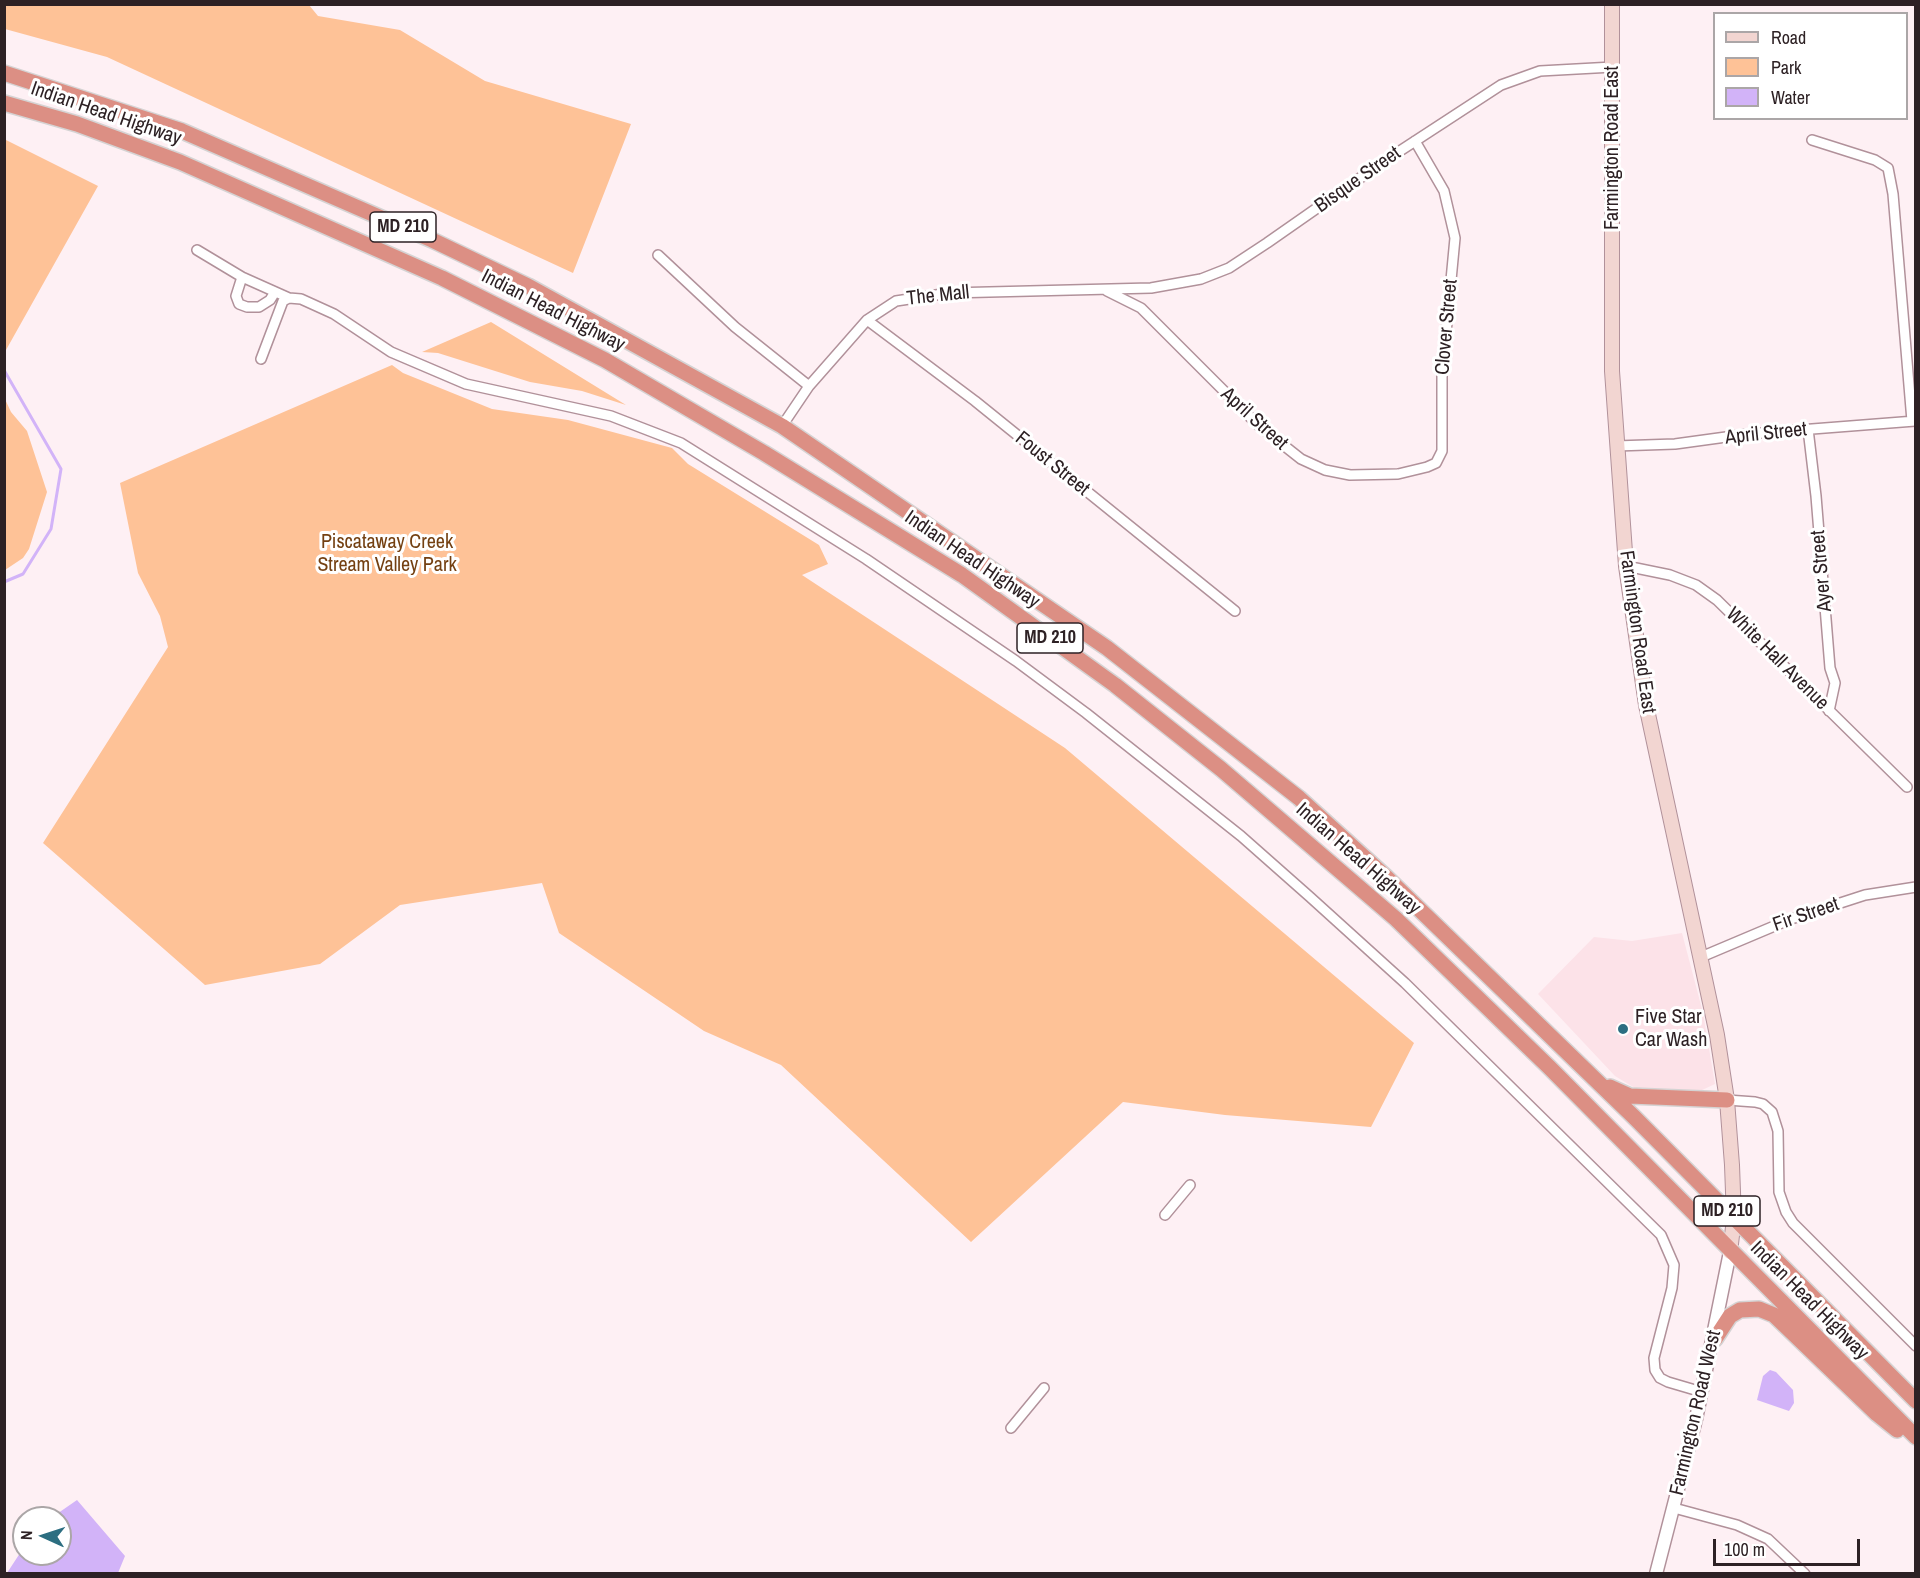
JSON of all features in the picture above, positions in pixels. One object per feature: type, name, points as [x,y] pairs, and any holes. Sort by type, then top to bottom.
[{"type":"highway","name":"Indian Head Highway","points":[[4,73],[182,131],[432,240],[600,324],[782,426],[1107,648],[1290,791],[1443,930],[1916,1401]]},
{"type":"highway","name":"Indian Head Highway","points":[[4,103],[77,124],[180,162],[442,278],[605,360],[764,453],[962,575],[1124,693],[1256,798],[1352,880],[1550,1068],[1916,1437]]},
{"type":"highway","points":[[1562,1047],[1623,1095],[1727,1100]]},
{"type":"highway","points":[[1715,1339],[1730,1316],[1740,1310],[1759,1309],[1774,1315],[1877,1414],[1916,1443]]},
{"type":"main road","name":"Farmington Road East","points":[[1612,4],[1612,371],[1626,566],[1646,705],[1701,957],[1727,1100],[1734,1219],[1730,1252]]},
{"type":"street","name":"Bisque Street","points":[[1102,289],[1168,287],[1201,279],[1229,268],[1490,91],[1526,75],[1556,69],[1613,67]]},
{"type":"street","points":[[1812,140],[1875,160],[1888,168],[1893,194],[1914,421]]},
{"type":"street","name":"Clover Street","points":[[1415,141],[1444,191],[1453,220],[1454,246],[1442,375],[1443,444],[1440,458],[1436,463]]},
{"type":"street","points":[[196,250],[242,277],[289,298],[301,299],[334,314],[391,352],[466,384],[611,416],[681,443],[795,513],[936,606],[1016,661],[1137,752],[1241,836],[1405,983],[1661,1235],[1674,1265],[1672,1288],[1654,1358],[1655,1370],[1660,1378],[1668,1382],[1702,1392]]},
{"type":"street","points":[[658,255],[735,327],[809,386]]},
{"type":"street","points":[[242,277],[237,296],[240,304],[247,307],[259,307],[275,292]]},
{"type":"street","name":"April Street","points":[[1102,289],[1140,308],[1258,425],[1288,451],[1313,466],[1350,475],[1387,475],[1413,472],[1436,463]]},
{"type":"street","name":"The Mall","points":[[782,426],[809,386],[867,320],[896,301],[922,296],[1102,289]]},
{"type":"street","points":[[261,359],[283,301],[289,298]]},
{"type":"street","name":"Foust Street","points":[[867,320],[975,401],[1235,611]]},
{"type":"street","name":"April Street","points":[[1616,446],[1684,443],[1808,429],[1914,421]]},
{"type":"street","name":"Ayer Street","points":[[1808,429],[1816,496],[1830,668],[1835,683],[1829,711]]},
{"type":"street","name":"White Hall Avenue","points":[[1626,566],[1670,574],[1703,590],[1733,615],[1907,787]]},
{"type":"street","name":"Fir Street","points":[[1701,957],[1791,919],[1865,895],[1916,887]]},
{"type":"street","points":[[1727,1100],[1763,1104],[1772,1112],[1778,1131],[1779,1192],[1786,1212],[1793,1223],[1916,1346]]},
{"type":"street","points":[[1165,1215],[1190,1185]]},
{"type":"street","name":"Farmington Road West","points":[[1656,1574],[1715,1339],[1730,1252]]},
{"type":"street","points":[[1011,1428],[1044,1388]]},
{"type":"street","points":[[1674,1508],[1737,1525],[1768,1539],[1804,1574]]},
{"type":"shaded area","points":[[1682,933],[1703,1013],[1715,1084],[1700,1091],[1638,1090],[1615,1076],[1538,994],[1594,937],[1632,941]]},
{"type":"green space","points":[[4,5],[309,5],[318,16],[400,30],[485,81],[631,124],[573,273],[107,57],[5,29]]},
{"type":"green space","points":[[4,139],[98,186],[6,350],[4,349]]},
{"type":"green space","points":[[491,322],[626,405],[582,391],[530,382],[438,353],[422,352]]},
{"type":"green space","name":"Piscataway Creek Stream Valley Park","points":[[392,365],[403,373],[492,409],[568,420],[672,448],[688,464],[819,545],[828,564],[802,575],[1065,748],[1414,1043],[1371,1127],[1225,1115],[1123,1102],[971,1242],[781,1065],[704,1031],[559,933],[542,883],[400,905],[320,964],[205,985],[43,843],[168,647],[160,616],[138,573],[120,483]]},
{"type":"green space","points":[[4,397],[11,412],[27,431],[47,492],[29,549],[23,558],[5,570]]},
{"type":"water","points":[[1770,1370],[1776,1372],[1793,1390],[1794,1403],[1789,1411],[1757,1400],[1763,1376]]},
{"type":"water","points":[[77,1500],[125,1556],[118,1573],[7,1573],[12,1565],[72,1566],[72,1506],[68,1506]]},
{"type":"waterway","points":[[4,370],[61,469],[51,529],[23,574],[4,582]]},
{"type":"place","name":"Five Star Car Wash","points":[[1623,1029]]}]
